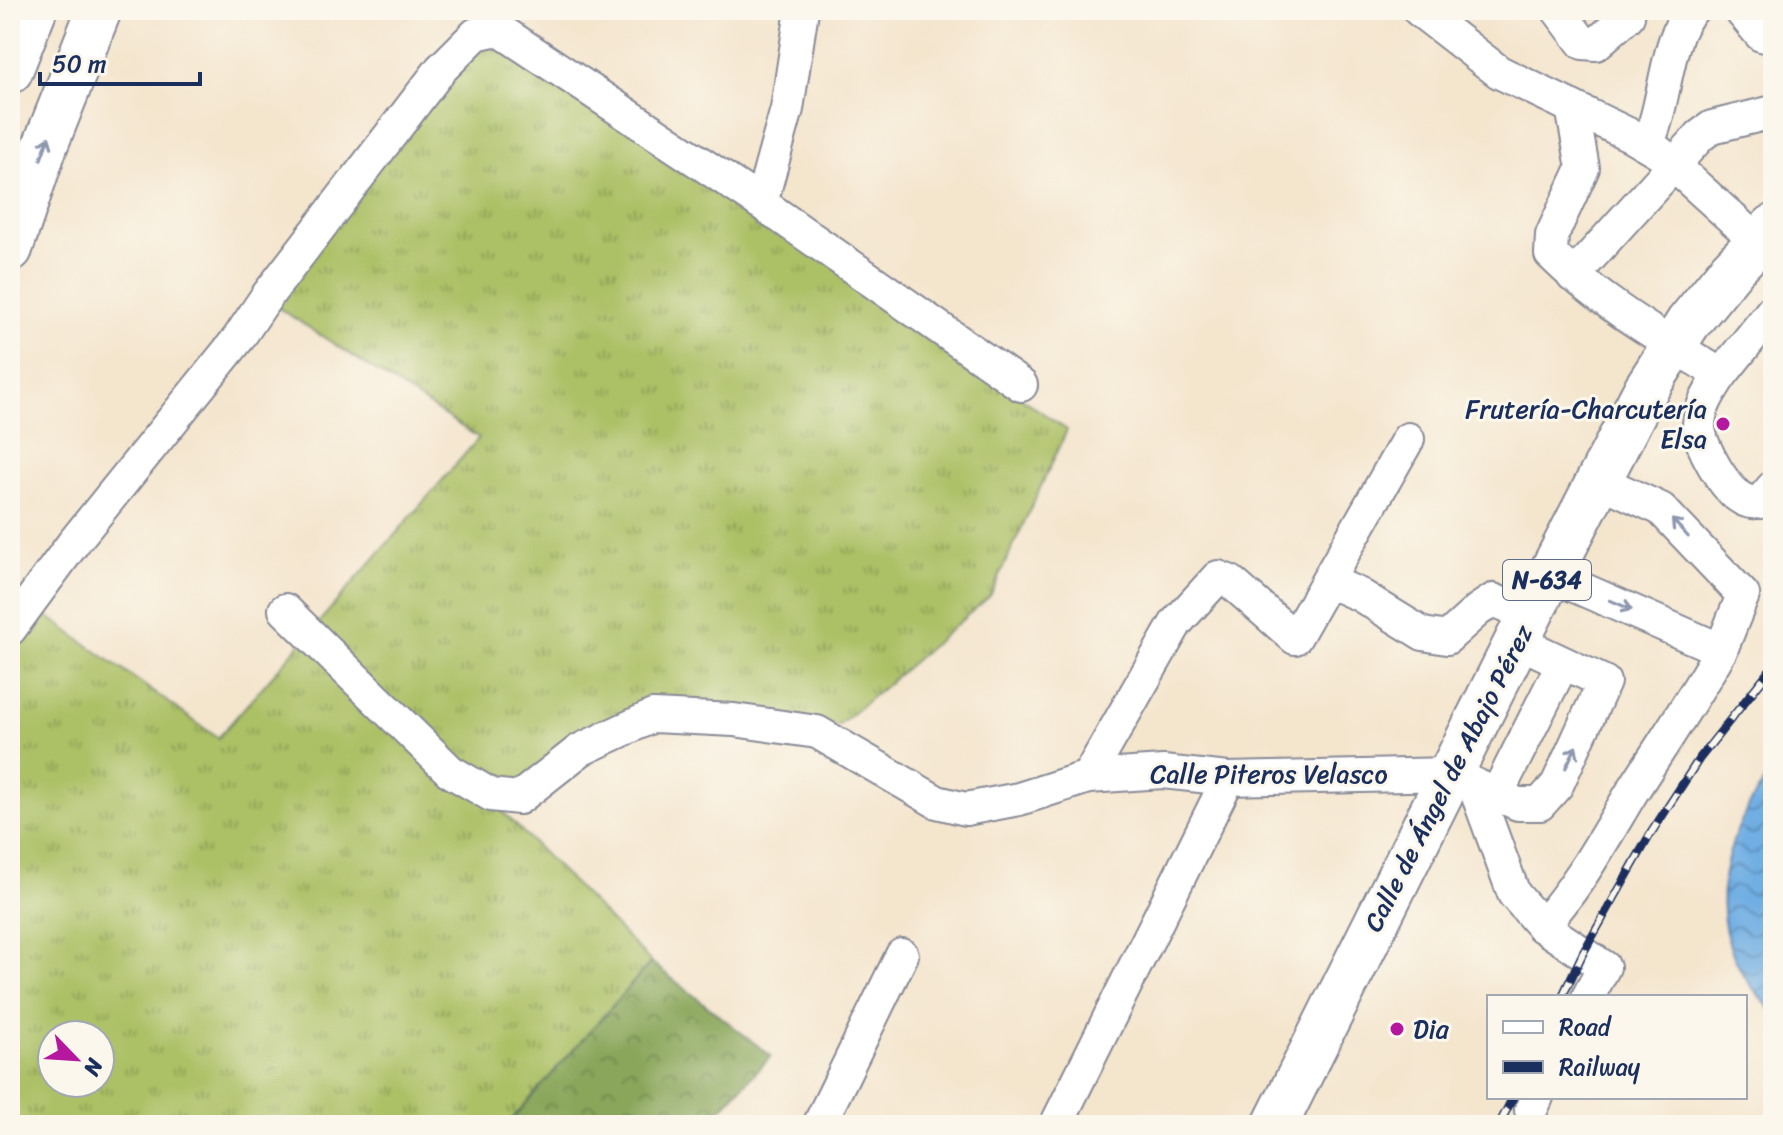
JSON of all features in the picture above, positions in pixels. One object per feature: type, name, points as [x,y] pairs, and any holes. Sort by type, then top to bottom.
[{"type":"highway","points":[[10,71],[34,10]]},
{"type":"highway","points":[[10,249],[45,146],[99,10]]},
{"type":"highway","name":"N-634","points":[[1673,345],[1705,301],[1765,234]]},
{"type":"highway","name":"Calle de Ángel de Abajo Pérez","points":[[1275,1125],[1485,790],[1523,628],[1646,389],[1673,345]]},
{"type":"street","points":[[761,203],[787,109],[802,10]]},
{"type":"street","points":[[1419,10],[1499,72],[1647,144],[1765,234]]},
{"type":"street","points":[[1558,10],[1583,43],[1596,44],[1628,16],[1625,10]]},
{"type":"street","points":[[1647,144],[1658,118],[1681,22],[1692,10]]},
{"type":"street","points":[[1740,10],[1761,35],[1773,38]]},
{"type":"street","points":[[10,629],[74,542],[238,339],[267,296],[441,69],[476,34],[498,29],[761,203],[1021,385]]},
{"type":"street","points":[[1572,107],[1583,168],[1552,235],[1551,254],[1573,276],[1721,375]]},
{"type":"street","points":[[1573,276],[1700,136],[1712,127],[1773,112]]},
{"type":"street","points":[[1766,494],[1746,501],[1725,485],[1699,427],[1708,394],[1773,310]]},
{"type":"street","points":[[1088,777],[1176,623],[1218,577],[1231,582],[1295,638],[1408,439]]},
{"type":"street","points":[[1542,926],[1594,855],[1687,710],[1721,650],[1743,595],[1661,509],[1598,480]]},
{"type":"street","points":[[1550,575],[1721,650]]},
{"type":"street","points":[[1328,581],[1360,595],[1423,634],[1447,638],[1493,600],[1563,663],[1604,682],[1557,785],[1540,804],[1485,790]]},
{"type":"street","name":"Calle Piteros Velasco","points":[[285,610],[450,771],[491,795],[519,798],[580,750],[653,716],[734,720],[817,732],[937,802],[966,809],[1019,799],[1088,777],[1163,772],[1228,779],[1485,790]]},
{"type":"street","points":[[1563,663],[1485,790],[1514,894],[1542,926],[1604,967],[1589,995]]},
{"type":"street","points":[[1056,1125],[1228,779]]},
{"type":"street","points":[[819,1125],[902,955]]},
{"type":"green space","points":[[498,29],[1067,430],[990,596],[838,726],[741,713],[642,708],[503,812],[651,962],[507,1125],[10,1125],[10,643],[40,611],[218,738],[479,438],[274,305],[476,34]]},
{"type":"green space","points":[[651,962],[771,1056],[706,1125],[507,1125]]},
{"type":"water","points":[[1773,770],[1773,1012],[1739,967],[1723,916],[1723,890],[1726,865],[1744,815]]},
{"type":"railway","points":[[1563,995],[1583,953],[1651,833],[1699,759],[1773,666]]},
{"type":"railway","points":[[1499,1125],[1512,1099]]},
{"type":"place","name":"Frutería-Charcutería Elsa","points":[[1723,424]]},
{"type":"place","name":"Dia","points":[[1397,1029]]}]
